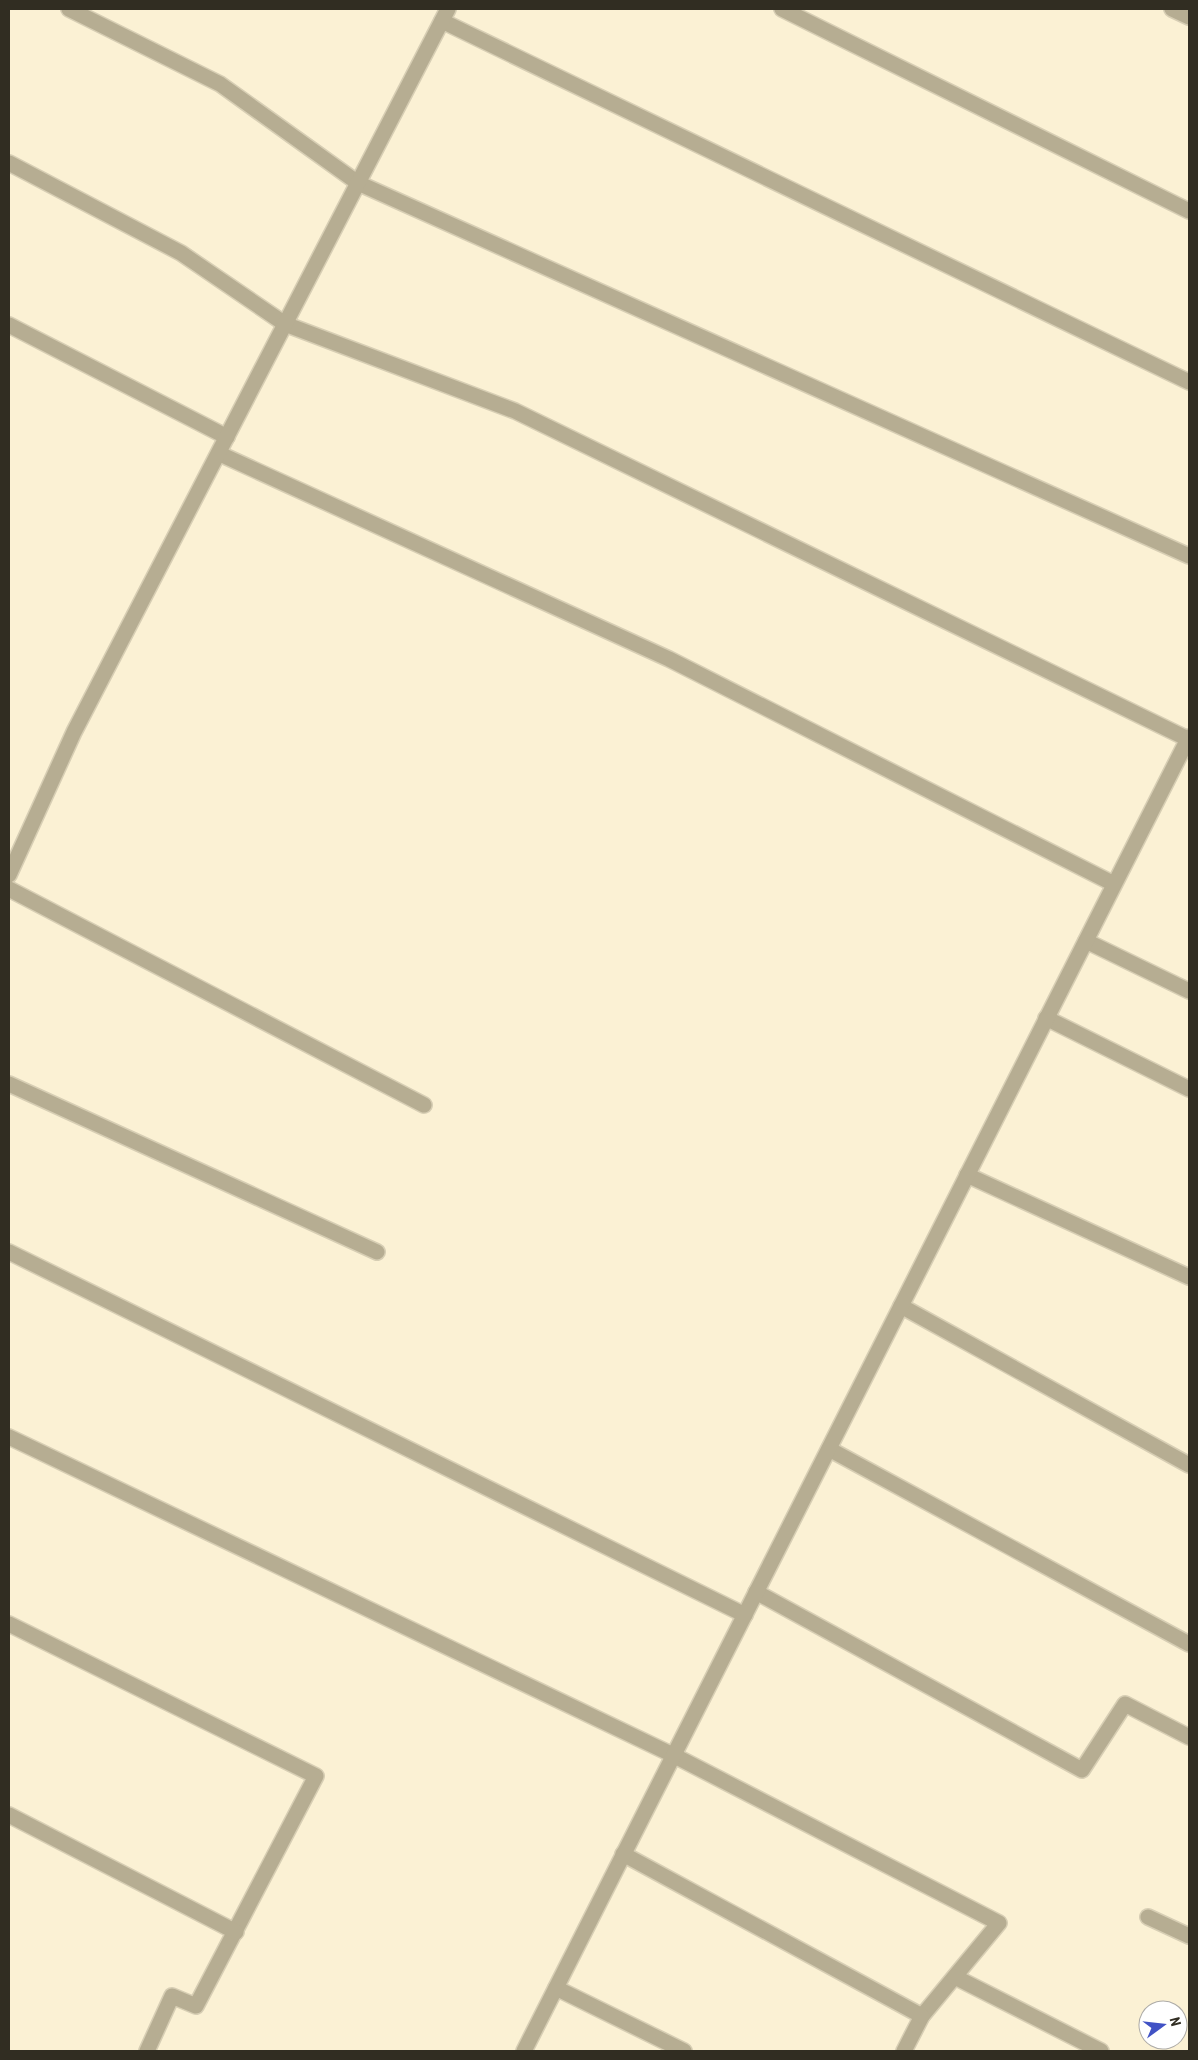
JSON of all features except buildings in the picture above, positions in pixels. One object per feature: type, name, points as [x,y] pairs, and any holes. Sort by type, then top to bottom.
[{"type":"street","points":[[68,9],[220,84],[358,182],[1189,556]]},
{"type":"street","points":[[782,9],[1189,211]]},
{"type":"street","points":[[9,875],[74,732],[220,454],[226,438],[445,15],[1189,382]]},
{"type":"street","points":[[9,163],[181,253],[285,324],[515,412],[1189,738],[524,2051]]},
{"type":"street","points":[[9,326],[226,438]]},
{"type":"street","points":[[220,454],[670,659],[1114,884]]},
{"type":"street","points":[[9,889],[424,1105]]},
{"type":"street","points":[[1086,941],[1189,991]]},
{"type":"street","points":[[1046,1018],[1189,1089]]},
{"type":"street","points":[[9,1084],[377,1252]]},
{"type":"street","points":[[967,1175],[1189,1278]]},
{"type":"street","points":[[9,1252],[745,1614]]},
{"type":"street","points":[[901,1306],[1189,1465]]},
{"type":"street","points":[[9,1437],[673,1755],[999,1922],[922,2016],[904,2051]]},
{"type":"street","points":[[829,1449],[1189,1644]]},
{"type":"street","points":[[756,1592],[1082,1770],[1125,1704],[1189,1737]]},
{"type":"street","points":[[9,1624],[316,1776],[196,2006],[172,1996],[147,2051]]},
{"type":"street","points":[[9,1815],[236,1932]]},
{"type":"street","points":[[623,1854],[922,2016]]},
{"type":"street","points":[[1148,1917],[1189,1936]]},
{"type":"street","points":[[955,1976],[1101,2051]]},
{"type":"street","points":[[556,1988],[684,2051]]}]
